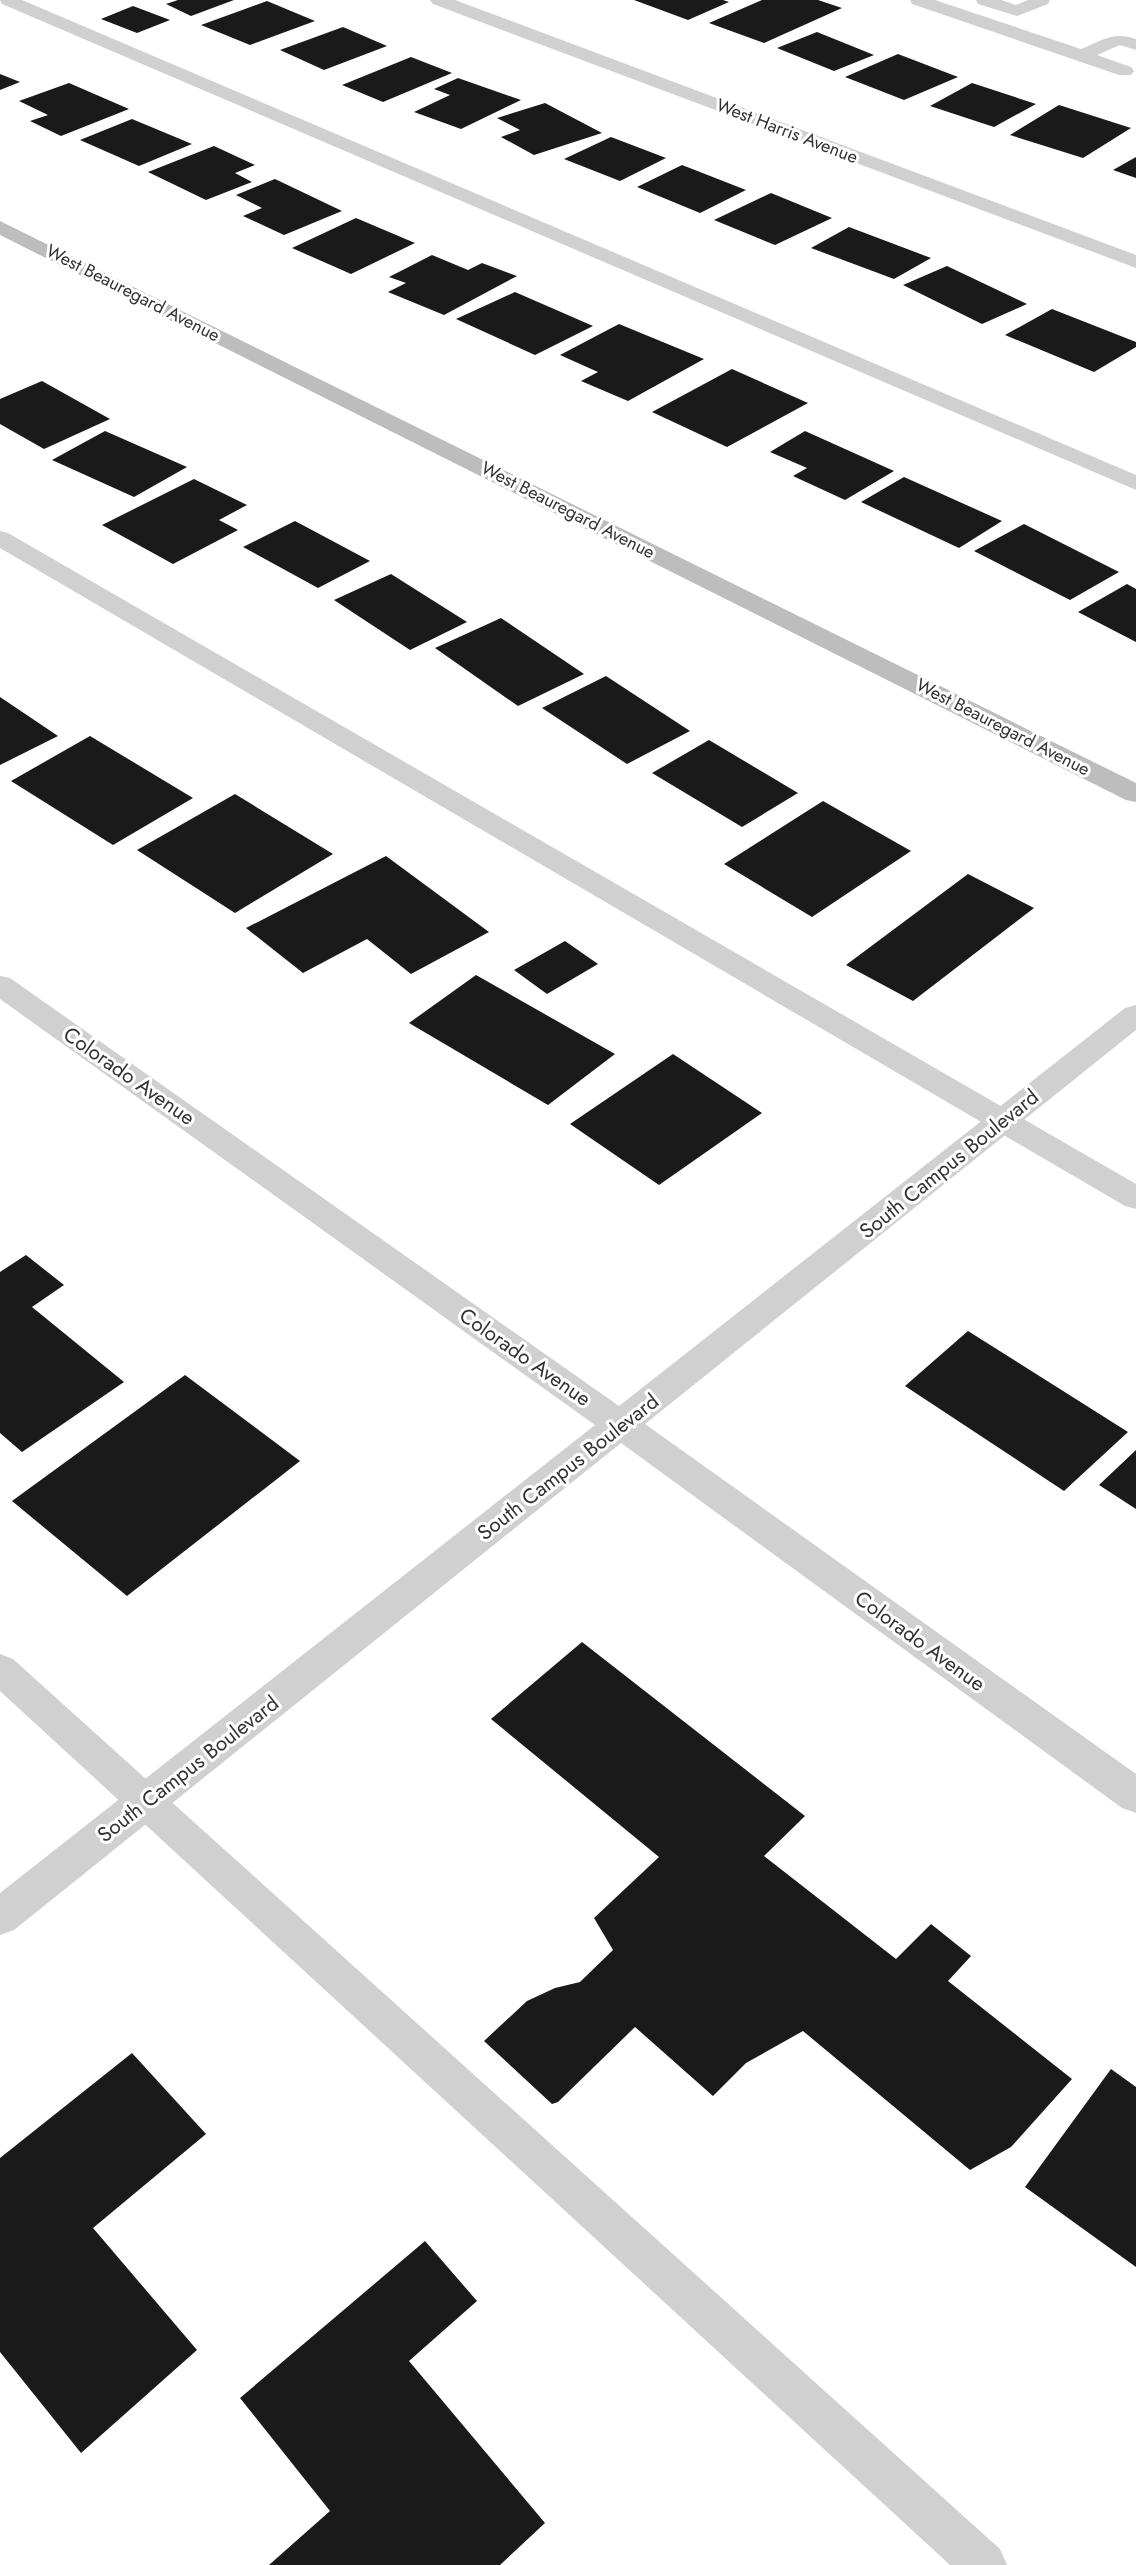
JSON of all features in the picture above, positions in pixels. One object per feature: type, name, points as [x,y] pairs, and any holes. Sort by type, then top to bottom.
[{"type":"street","name":"West Harris Avenue","points":[[439,0],[1136,262]]},
{"type":"street","name":"West Beauregard Avenue","points":[[0,227],[1136,794]]},
{"type":"street","name":"Colorado Avenue","points":[[0,985],[621,1425],[1136,1796]]},
{"type":"street","name":"South Campus Boulevard","points":[[0,1917],[1136,1015]]},
{"type":"lane","points":[[8,0],[1136,483]]},
{"type":"lane","points":[[918,0],[1132,70]]},
{"type":"lane","points":[[984,0],[1017,11],[1042,0]]},
{"type":"lane","points":[[1082,55],[1119,39],[1136,45]]},
{"type":"lane","points":[[0,538],[1136,1198]]},
{"type":"lane","points":[[0,1669],[984,2565]]},
{"type":"building","points":[[178,0],[234,0],[191,16],[166,4]]},
{"type":"building","points":[[634,0],[723,0],[729,2],[688,20]]},
{"type":"building","points":[[762,0],[818,0],[842,8],[764,43],[709,23]]},
{"type":"building","points":[[267,1],[315,21],[250,45],[201,25]]},
{"type":"building","points":[[133,6],[170,20],[137,33],[101,19]]},
{"type":"building","points":[[343,27],[387,46],[324,70],[280,50]]},
{"type":"building","points":[[817,32],[874,55],[834,71],[777,48]]},
{"type":"building","points":[[898,54],[958,77],[904,100],[845,77]]},
{"type":"building","points":[[411,57],[452,73],[383,102],[342,85]]},
{"type":"building","points":[[0,74],[20,82],[0,90]]},
{"type":"building","points":[[458,78],[521,100],[461,129],[414,112],[450,95],[434,89]]},
{"type":"building","points":[[69,83],[129,109],[61,136],[30,121],[48,115],[19,101]]},
{"type":"building","points":[[972,83],[1036,104],[994,127],[930,106]]},
{"type":"building","points":[[545,103],[602,133],[534,155],[501,137],[520,130],[497,118]]},
{"type":"building","points":[[1059,105],[1131,128],[1083,158],[1010,135]]},
{"type":"building","points":[[132,119],[192,144],[139,166],[80,140]]},
{"type":"building","points":[[611,137],[666,158],[620,181],[564,159]]},
{"type":"building","points":[[214,146],[255,165],[235,173],[252,182],[206,200],[148,172]]},
{"type":"building","points":[[1136,157],[1136,178],[1113,170]]},
{"type":"building","points":[[682,165],[746,190],[700,213],[637,187]]},
{"type":"building","points":[[275,179],[342,211],[284,235],[243,216],[262,208],[236,195]]},
{"type":"building","points":[[771,193],[832,218],[775,245],[714,220]]},
{"type":"building","points":[[356,218],[415,243],[351,274],[292,248]]},
{"type":"building","points":[[849,227],[931,258],[894,279],[811,248]]},
{"type":"building","points":[[432,255],[468,270],[482,263],[517,276],[444,315],[388,292],[406,283],[389,277]]},
{"type":"building","points":[[947,266],[1027,304],[982,324],[903,285]]},
{"type":"building","points":[[515,292],[593,326],[535,355],[456,319]]},
{"type":"building","points":[[1052,309],[1136,342],[1136,347],[1094,372],[1005,335]]},
{"type":"building","points":[[619,324],[704,359],[628,401],[581,381],[598,372],[560,355]]},
{"type":"building","points":[[732,369],[808,403],[727,447],[652,412]]},
{"type":"building","points":[[42,381],[110,419],[44,449],[0,424],[0,399]]},
{"type":"building","points":[[105,431],[187,467],[134,497],[52,460]]},
{"type":"building","points":[[805,431],[894,471],[845,500],[793,476],[807,468],[770,452]]},
{"type":"building","points":[[904,477],[1002,521],[959,548],[861,502]]},
{"type":"building","points":[[194,479],[247,505],[219,520],[238,530],[173,564],[102,525]]},
{"type":"building","points":[[295,521],[370,561],[318,588],[243,547]]},
{"type":"building","points":[[1024,524],[1119,572],[1070,600],[974,551]]},
{"type":"building","points":[[391,574],[467,622],[410,650],[334,600]]},
{"type":"building","points":[[1127,584],[1136,589],[1136,642],[1078,612]]},
{"type":"building","points":[[501,618],[584,674],[518,706],[435,648]]},
{"type":"building","points":[[606,676],[690,731],[627,764],[542,708]]},
{"type":"building","points":[[0,697],[58,736],[0,765]]},
{"type":"building","points":[[90,736],[193,798],[113,845],[11,781]]},
{"type":"building","points":[[709,740],[798,793],[742,827],[652,773]]},
{"type":"building","points":[[235,794],[333,854],[235,913],[137,850]]},
{"type":"building","points":[[823,801],[911,851],[812,917],[724,864]]},
{"type":"building","points":[[386,856],[489,932],[411,974],[367,939],[303,973],[246,928]]},
{"type":"building","points":[[968,874],[1034,908],[913,1001],[846,965]]},
{"type":"building","points":[[565,941],[598,964],[547,994],[514,970]]},
{"type":"building","points":[[476,975],[615,1054],[548,1105],[409,1023]]},
{"type":"building","points":[[673,1054],[762,1113],[659,1185],[570,1124]]},
{"type":"building","points":[[26,1255],[64,1285],[32,1307],[124,1382],[22,1452],[0,1433],[0,1272]]},
{"type":"building","points":[[968,1331],[1128,1432],[1064,1491],[905,1386]]},
{"type":"building","points":[[185,1375],[300,1461],[127,1596],[12,1501]]},
{"type":"building","points":[[1136,1450],[1136,1509],[1099,1485]]},
{"type":"building","points":[[582,1642],[805,1816],[764,1856],[896,1959],[931,1924],[971,1956],[948,1981],[1072,2079],[1011,2147],[970,2170],[803,2031],[746,2063],[713,2096],[635,2027],[558,2102],[552,2104],[484,2041],[527,2001],[555,1988],[580,1982],[613,1950],[594,1918],[659,1857],[491,1719]]},
{"type":"building","points":[[132,2053],[206,2134],[93,2228],[197,2350],[81,2453],[0,2352],[0,2158]]},
{"type":"building","points":[[1111,2069],[1136,2087],[1136,2267],[1025,2187]]},
{"type":"building","points":[[425,2241],[477,2301],[409,2361],[545,2523],[500,2565],[269,2565],[330,2511],[240,2398]]}]
